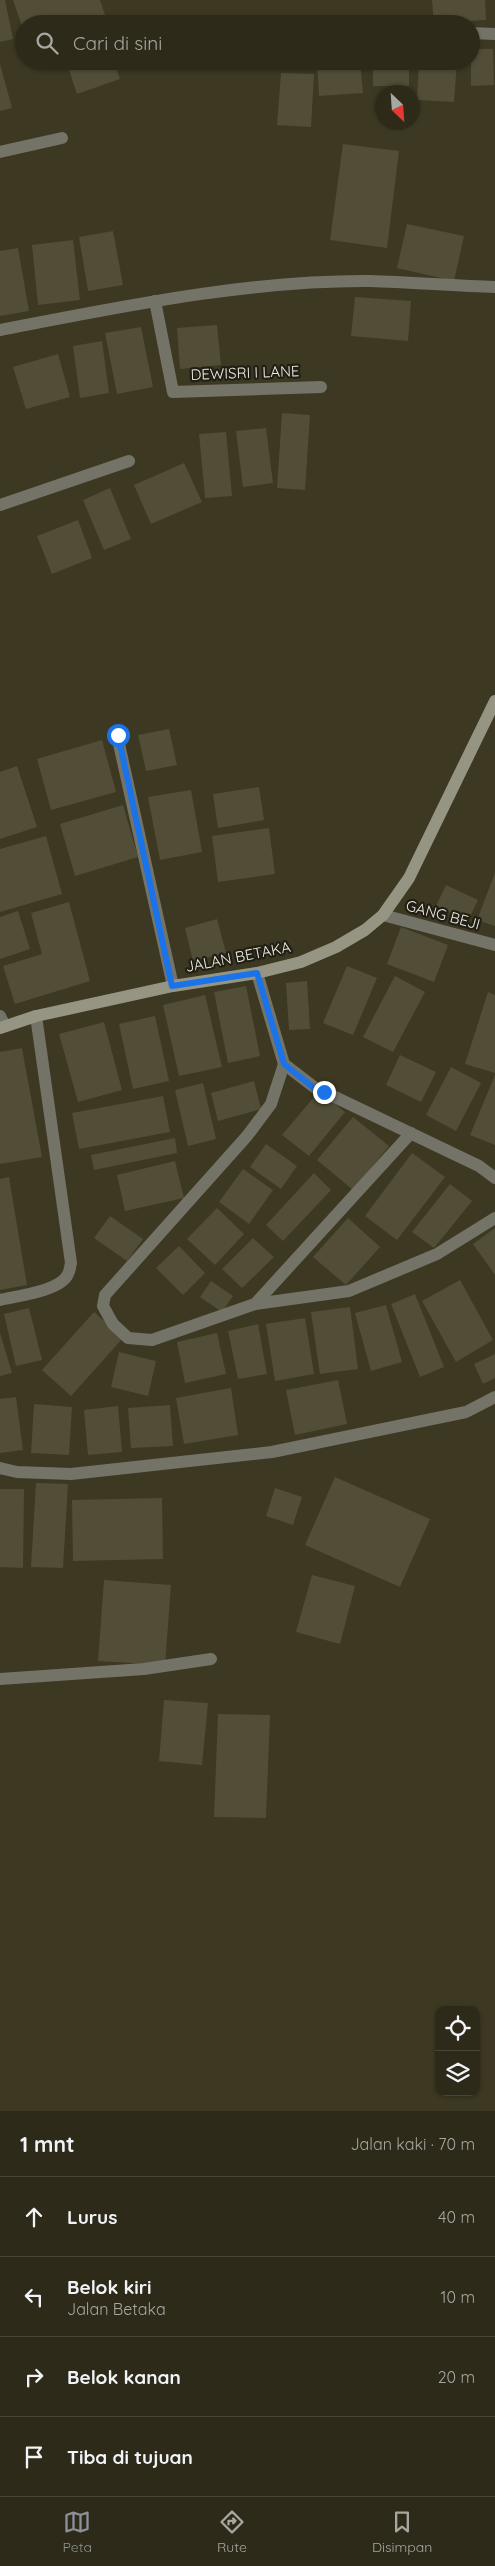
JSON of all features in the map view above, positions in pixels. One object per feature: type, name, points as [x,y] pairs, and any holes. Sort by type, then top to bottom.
[{"type":"street","points":[[480,33],[495,34]]},
{"type":"street","points":[[0,152],[62,138]]},
{"type":"street","points":[[0,330],[155,301],[271,287],[370,281],[495,287]]},
{"type":"street","name":"DEWISRI I LANE","points":[[155,301],[173,392],[321,387]]},
{"type":"street","points":[[0,505],[129,461]]},
{"type":"street","name":"JALAN BETAKA","points":[[2,1023],[172,986],[257,973],[301,962],[336,947],[365,930],[383,915],[409,878],[495,701]]},
{"type":"street","points":[[118,735],[172,986]]},
{"type":"street","name":"GANG BEJI","points":[[383,915],[495,945]]},
{"type":"street","points":[[257,973],[284,1064],[271,1104],[247,1136],[105,1295],[103,1306],[113,1324],[128,1338],[152,1340],[255,1304],[349,1291],[437,1254],[495,1218]]},
{"type":"street","points":[[0,1300],[44,1290],[58,1284],[68,1275],[71,1263],[36,1016]]},
{"type":"street","points":[[284,1064],[314,1088],[480,1166],[495,1178]]},
{"type":"street","points":[[255,1304],[411,1133]]},
{"type":"street","points":[[0,1468],[17,1472],[71,1474],[272,1452],[466,1412],[495,1397]]},
{"type":"street","points":[[0,1679],[144,1669],[211,1659]]},
{"type":"building","points":[[0,0],[5,0],[13,39],[0,42]]},
{"type":"building","points":[[13,0],[100,0],[105,15],[18,15]]},
{"type":"building","points":[[432,0],[485,0],[486,20],[480,20],[480,15],[433,15]]},
{"type":"building","points":[[480,49],[493,49],[494,85],[471,86],[471,70],[480,70]]},
{"type":"building","points":[[0,64],[12,108],[0,111]]},
{"type":"building","points":[[69,70],[117,70],[120,79],[77,94]]},
{"type":"building","points":[[318,70],[361,70],[363,93],[319,96]]},
{"type":"building","points":[[373,70],[409,70],[409,85],[373,86]]},
{"type":"building","points":[[419,70],[456,70],[454,102],[420,100]]},
{"type":"building","points":[[281,73],[314,74],[311,127],[277,125]]},
{"type":"building","points":[[343,144],[399,151],[387,248],[330,240]]},
{"type":"building","points":[[407,224],[464,236],[454,281],[397,268]]},
{"type":"building","points":[[113,231],[123,285],[88,291],[79,237]]},
{"type":"building","points":[[73,240],[80,300],[38,305],[32,245]]},
{"type":"building","points":[[18,248],[29,311],[0,316],[0,251]]},
{"type":"building","points":[[355,297],[411,301],[408,341],[351,336]]},
{"type":"building","points":[[217,325],[221,365],[180,369],[177,328]]},
{"type":"building","points":[[141,327],[153,387],[117,394],[105,333]]},
{"type":"building","points":[[102,341],[109,393],[80,398],[73,346]]},
{"type":"building","points":[[58,354],[70,397],[26,409],[13,367]]},
{"type":"building","points":[[282,413],[310,415],[305,490],[277,488]]},
{"type":"building","points":[[266,428],[273,483],[243,487],[236,431]]},
{"type":"building","points":[[226,432],[232,496],[205,498],[199,434]]},
{"type":"building","points":[[184,463],[202,502],[151,524],[134,485]]},
{"type":"building","points":[[110,488],[131,539],[104,550],[83,500]]},
{"type":"building","points":[[78,520],[92,558],[52,574],[37,536]]},
{"type":"building","points":[[169,729],[177,765],[146,771],[138,735]]},
{"type":"building","points":[[102,740],[116,792],[51,810],[37,759]]},
{"type":"building","points":[[17,766],[37,827],[0,839],[0,772]]},
{"type":"building","points":[[259,787],[264,820],[218,828],[213,794]]},
{"type":"building","points":[[191,790],[202,852],[160,860],[148,797]]},
{"type":"building","points":[[123,805],[138,857],[75,876],[60,824]]},
{"type":"building","points":[[269,828],[275,874],[218,882],[212,836]]},
{"type":"building","points":[[46,836],[62,894],[0,912],[0,849]]},
{"type":"building","points":[[495,873],[495,926],[477,920]]},
{"type":"building","points":[[446,885],[478,900],[468,921],[436,906]]},
{"type":"building","points":[[69,902],[90,981],[15,1004],[3,966],[42,954],[31,913]]},
{"type":"building","points":[[18,911],[30,949],[0,959],[0,917]]},
{"type":"building","points":[[217,919],[226,953],[193,961],[185,928]]},
{"type":"building","points":[[401,927],[448,945],[434,982],[387,964]]},
{"type":"building","points":[[347,966],[377,978],[353,1035],[323,1023]]},
{"type":"building","points":[[395,976],[425,992],[393,1052],[363,1037]]},
{"type":"building","points":[[307,981],[310,1029],[289,1030],[286,983]]},
{"type":"building","points":[[246,986],[260,1056],[228,1063],[214,992]]},
{"type":"building","points":[[488,992],[495,995],[495,1073],[465,1064]]},
{"type":"building","points":[[205,995],[222,1067],[179,1076],[163,1005]]},
{"type":"building","points":[[155,1016],[169,1081],[133,1089],[119,1024]]},
{"type":"building","points":[[104,1022],[122,1090],[78,1102],[59,1034]]},
{"type":"building","points":[[22,1048],[42,1157],[0,1164],[0,1052]]},
{"type":"building","points":[[400,1055],[436,1072],[421,1102],[386,1085]]},
{"type":"building","points":[[451,1067],[481,1083],[456,1131],[426,1115]]},
{"type":"building","points":[[495,1075],[495,1145],[470,1135]]},
{"type":"building","points":[[254,1081],[261,1109],[218,1121],[211,1093]]},
{"type":"building","points":[[203,1083],[216,1139],[188,1146],[175,1090]]},
{"type":"building","points":[[319,1091],[345,1112],[309,1156],[282,1135]]},
{"type":"building","points":[[163,1096],[170,1132],[79,1149],[72,1113]]},
{"type":"building","points":[[353,1117],[389,1146],[353,1190],[317,1160]]},
{"type":"building","points":[[175,1138],[177,1153],[94,1170],[91,1155]]},
{"type":"building","points":[[266,1144],[297,1166],[281,1189],[250,1167]]},
{"type":"building","points":[[412,1153],[445,1177],[397,1240],[365,1216]]},
{"type":"building","points":[[175,1161],[184,1198],[125,1211],[117,1175]]},
{"type":"building","points":[[243,1169],[273,1190],[249,1224],[219,1202]]},
{"type":"building","points":[[314,1173],[331,1190],[283,1241],[266,1225]]},
{"type":"building","points":[[9,1177],[27,1285],[0,1290],[0,1179]]},
{"type":"building","points":[[450,1184],[472,1201],[434,1248],[412,1232]]},
{"type":"building","points":[[217,1208],[244,1234],[215,1265],[187,1239]]},
{"type":"building","points":[[110,1216],[143,1239],[127,1261],[94,1238]]},
{"type":"building","points":[[348,1218],[380,1247],[346,1285],[313,1257]]},
{"type":"building","points":[[495,1228],[495,1275],[473,1244]]},
{"type":"building","points":[[253,1238],[274,1257],[242,1288],[222,1269]]},
{"type":"building","points":[[179,1246],[205,1273],[183,1295],[156,1268]]},
{"type":"building","points":[[460,1280],[493,1340],[456,1362],[422,1301]]},
{"type":"building","points":[[211,1281],[233,1296],[222,1312],[200,1297]]},
{"type":"building","points":[[415,1294],[444,1367],[420,1377],[391,1304]]},
{"type":"building","points":[[386,1305],[402,1362],[371,1371],[355,1313]]},
{"type":"building","points":[[350,1307],[358,1369],[320,1374],[311,1312]]},
{"type":"building","points":[[29,1308],[42,1360],[16,1366],[4,1314]]},
{"type":"building","points":[[94,1312],[123,1338],[71,1396],[42,1370]]},
{"type":"building","points":[[305,1318],[314,1374],[275,1381],[266,1324]]},
{"type":"building","points":[[258,1324],[267,1374],[238,1379],[228,1331]]},
{"type":"building","points":[[0,1333],[12,1373],[0,1376]]},
{"type":"building","points":[[217,1333],[226,1374],[185,1383],[177,1342]]},
{"type":"building","points":[[119,1352],[156,1361],[148,1396],[111,1387]]},
{"type":"building","points":[[495,1354],[495,1378],[483,1384],[474,1364]]},
{"type":"building","points":[[338,1380],[347,1424],[295,1435],[286,1390]]},
{"type":"building","points":[[231,1388],[238,1435],[184,1444],[176,1398]]},
{"type":"building","points":[[16,1397],[23,1450],[0,1453],[0,1399]]},
{"type":"building","points":[[34,1404],[72,1407],[69,1455],[31,1453]]},
{"type":"building","points":[[170,1405],[173,1446],[131,1448],[128,1408]]},
{"type":"building","points":[[118,1406],[122,1452],[88,1455],[84,1410]]},
{"type":"building","points":[[335,1477],[430,1519],[400,1587],[305,1545]]},
{"type":"building","points":[[36,1483],[68,1484],[63,1568],[31,1567]]},
{"type":"building","points":[[275,1488],[302,1497],[293,1525],[266,1516]]},
{"type":"building","points":[[0,1489],[24,1489],[23,1568],[0,1567]]},
{"type":"building","points":[[162,1498],[163,1559],[73,1561],[72,1500]]},
{"type":"building","points":[[312,1575],[355,1586],[340,1644],[296,1632]]},
{"type":"building","points":[[104,1580],[171,1585],[165,1665],[98,1661]]},
{"type":"building","points":[[164,1700],[208,1703],[202,1765],[159,1761]]},
{"type":"building","points":[[218,1714],[270,1715],[266,1818],[214,1817]]},
{"type":"route","points":[[118,735],[172,986],[257,973],[284,1064],[314,1088],[324,1092]]}]
